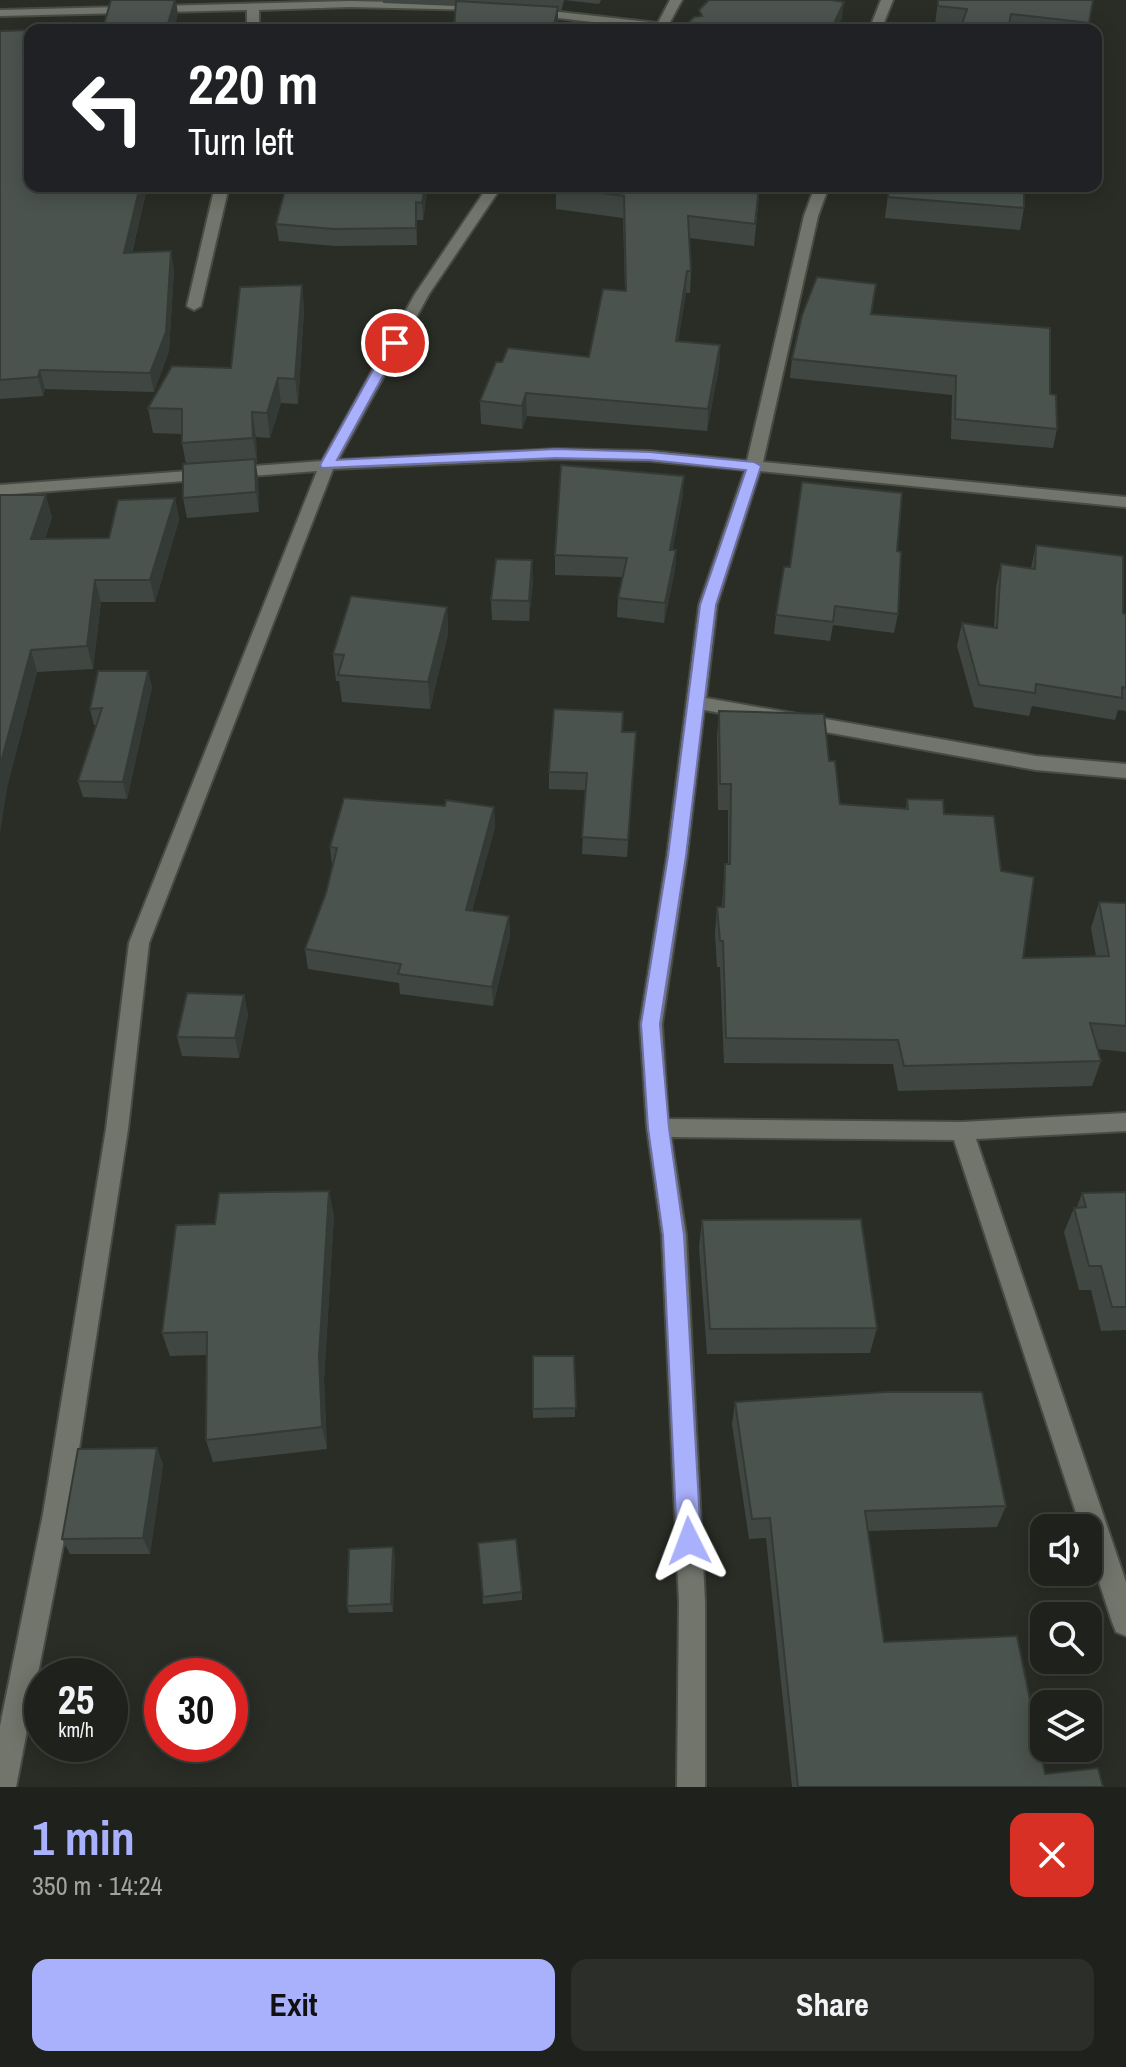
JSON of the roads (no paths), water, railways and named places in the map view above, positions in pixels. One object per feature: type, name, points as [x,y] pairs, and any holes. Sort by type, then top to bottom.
[{"type":"street","points":[[72,10],[82,0]]},
{"type":"street","points":[[664,24],[676,0]]},
{"type":"street","points":[[877,24],[887,0]]},
{"type":"street","points":[[0,13],[351,2],[496,9]]},
{"type":"street","points":[[253,7],[253,24]]},
{"type":"street","points":[[525,11],[615,24]]},
{"type":"street","points":[[194,306],[221,192]]},
{"type":"street","points":[[2,1787],[56,1514],[118,1118],[139,943],[327,465],[422,294],[491,192]]},
{"type":"street","points":[[691,1787],[692,1602],[674,1235],[658,1128],[651,1024],[677,856],[708,605],[754,466],[811,216],[820,192]]},
{"type":"street","points":[[0,490],[327,465],[556,454],[650,456],[1126,502]]},
{"type":"street","points":[[696,702],[1036,763],[1126,771]]},
{"type":"street","points":[[658,1128],[962,1131],[1126,1122]]},
{"type":"street","points":[[962,1131],[1126,1622]]}]
